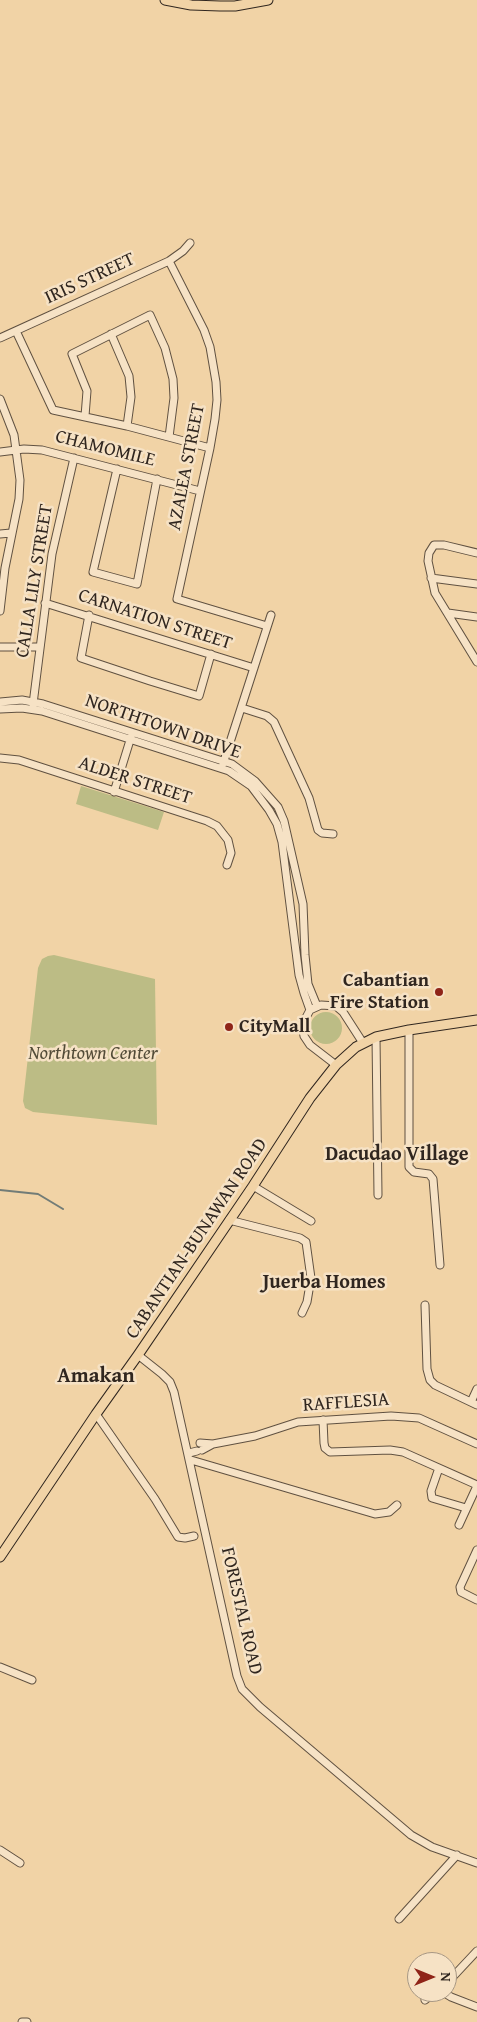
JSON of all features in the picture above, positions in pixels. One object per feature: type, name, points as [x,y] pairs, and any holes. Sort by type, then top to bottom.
[{"type":"main road","points":[[165,0],[197,5],[220,6],[235,6],[268,0]]},
{"type":"main road","name":"CABANTIAN-BUNAWAN ROAD","points":[[0,1557],[253,1186],[310,1098],[336,1065],[349,1052],[363,1043],[376,1038],[409,1030],[477,1020]]},
{"type":"street","name":"IRIS STREET","points":[[0,338],[169,261],[183,251],[190,243]]},
{"type":"street","name":"AZALEA STREET","points":[[169,261],[210,347],[217,400],[210,448],[177,599],[267,626]]},
{"type":"street","points":[[85,416],[87,391],[72,354],[150,315],[165,348],[174,380],[174,398],[169,437]]},
{"type":"street","points":[[16,331],[53,410],[127,426],[210,448]]},
{"type":"street","points":[[112,334],[129,376],[131,397],[127,426]]},
{"type":"street","points":[[0,400],[10,422],[17,449],[20,480],[19,499],[11,533],[0,611]]},
{"type":"street","name":"CHAMOMILE","points":[[0,452],[17,449],[42,450],[200,491]]},
{"type":"street","name":"CALLA LILY STREET","points":[[32,709],[52,554],[74,458]]},
{"type":"street","points":[[117,469],[93,572],[136,584],[157,479]]},
{"type":"street","points":[[0,534],[11,533]]},
{"type":"street","points":[[477,553],[444,545],[434,545],[429,553],[428,562],[436,593],[477,662]]},
{"type":"street","points":[[431,578],[477,584]]},
{"type":"street","name":"CARNATION STREET","points":[[45,603],[254,668]]},
{"type":"street","points":[[448,613],[477,617]]},
{"type":"street","points":[[221,769],[271,615]]},
{"type":"street","points":[[89,616],[81,658],[150,681],[199,696],[211,654]]},
{"type":"street","points":[[0,647],[40,647]]},
{"type":"street","name":"NORTHTOWN DRIVE","points":[[0,702],[33,701],[224,761],[232,764],[255,781],[278,806],[284,821],[303,904],[305,985]]},
{"type":"street","name":"NORTHTOWN DRIVE","points":[[0,709],[9,707],[32,709],[229,771],[251,786],[262,798],[277,824],[282,842],[305,985],[313,1008]]},
{"type":"street","points":[[242,708],[267,716],[274,722],[309,798],[318,830],[322,833],[333,834]]},
{"type":"street","points":[[114,792],[133,732]]},
{"type":"street","name":"ALDER STREET","points":[[0,758],[19,760],[114,792],[185,813],[217,826],[228,840],[231,848],[227,865]]},
{"type":"street","points":[[336,1065],[310,1045],[304,1036],[302,1024],[313,1008],[326,1004],[340,1009],[363,1043]]},
{"type":"street","points":[[409,1030],[409,1167],[414,1172],[429,1174],[433,1179],[440,1264]]},
{"type":"street","points":[[376,1038],[378,1195]]},
{"type":"street","points":[[253,1186],[311,1221]]},
{"type":"street","points":[[229,1220],[300,1238],[306,1242],[311,1278],[307,1302],[302,1314]]},
{"type":"street","points":[[425,1305],[428,1377],[435,1385],[474,1403],[477,1389]]},
{"type":"street","name":"FORESTAL ROAD","points":[[138,1355],[170,1382],[178,1403],[237,1676],[242,1689],[260,1708],[410,1835],[432,1847],[457,1854],[477,1863]]},
{"type":"street","points":[[96,1414],[155,1499],[178,1537],[194,1536]]},
{"type":"street","name":"RAFFLESIA","points":[[189,1453],[199,1447],[255,1436],[298,1422],[391,1416],[410,1416],[477,1444]]},
{"type":"street","points":[[323,1420],[325,1448],[330,1452],[397,1450],[477,1486],[458,1525]]},
{"type":"street","points":[[189,1453],[375,1514],[389,1512],[397,1506]]},
{"type":"street","points":[[439,1468],[431,1491],[432,1498],[466,1508]]},
{"type":"street","points":[[477,1550],[460,1586],[461,1592],[477,1600]]},
{"type":"street","points":[[0,1667],[32,1680]]},
{"type":"street","points":[[0,1850],[20,1863]]},
{"type":"street","points":[[399,1920],[457,1854]]},
{"type":"street","points":[[457,1972],[477,1951]]},
{"type":"street","points":[[457,2000],[477,2006]]},
{"type":"green space","points":[[81,786],[164,812],[158,830],[76,804]]},
{"type":"green space","name":"Northtown Center","points":[[54,955],[155,979],[157,1125],[33,1112],[25,1108],[23,1101],[38,968],[42,959]]},
{"type":"green space","points":[[326,1012],[338,1016],[342,1028],[338,1040],[326,1044],[314,1040],[310,1028],[314,1016]]},
{"type":"waterway","points":[[0,1190],[38,1194],[63,1209]]},
{"type":"place","name":"Cabantian Fire Station","points":[[439,992]]},
{"type":"place","name":"CityMall","points":[[229,1027]]},
{"type":"district","name":"Dacudao Village","points":[[397,1155]]},
{"type":"district","name":"Juerba Homes","points":[[324,1283]]},
{"type":"district","name":"Amakan","points":[[96,1377]]}]
